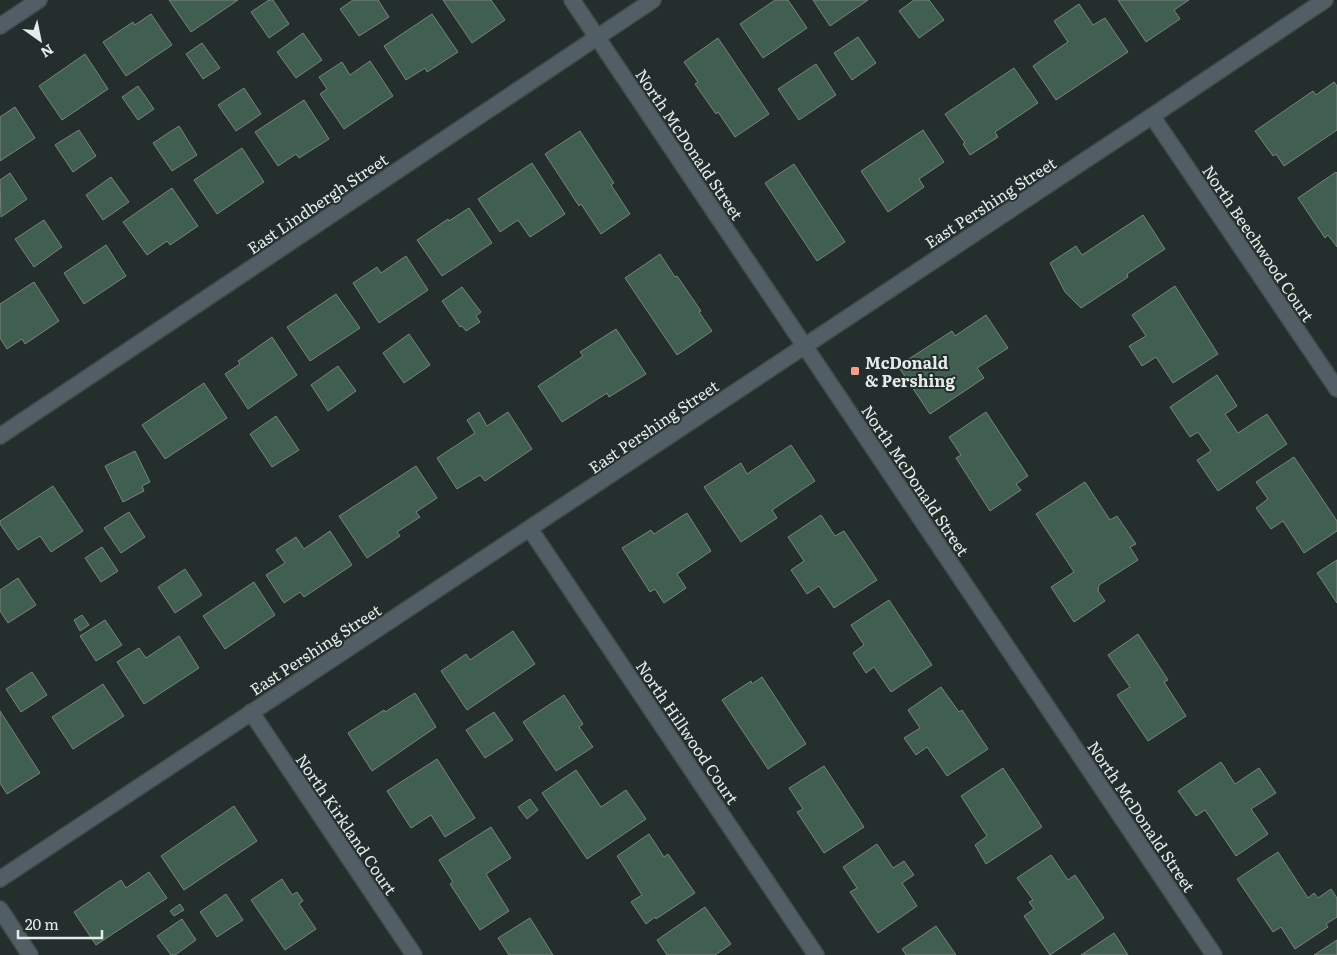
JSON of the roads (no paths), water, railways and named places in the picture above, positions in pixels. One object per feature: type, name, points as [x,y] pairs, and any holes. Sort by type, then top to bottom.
[{"type":"street","points":[[0,26],[38,0]]},
{"type":"street","name":"North McDonald Street","points":[[572,0],[1214,955]]},
{"type":"street","name":"East Lindbergh Street","points":[[0,436],[653,0]]},
{"type":"street","name":"East Pershing Street","points":[[0,879],[530,529],[1324,0]]},
{"type":"street","name":"North Beechwood Court","points":[[1152,116],[1337,389]]},
{"type":"street","name":"North Hillwood Court","points":[[530,529],[816,955]]},
{"type":"street","name":"North Kirkland Court","points":[[251,712],[414,955]]},
{"type":"street","points":[[0,909],[30,955]]},
{"type":"place","name":"McDonald & Pershing","points":[[855,371]]}]
